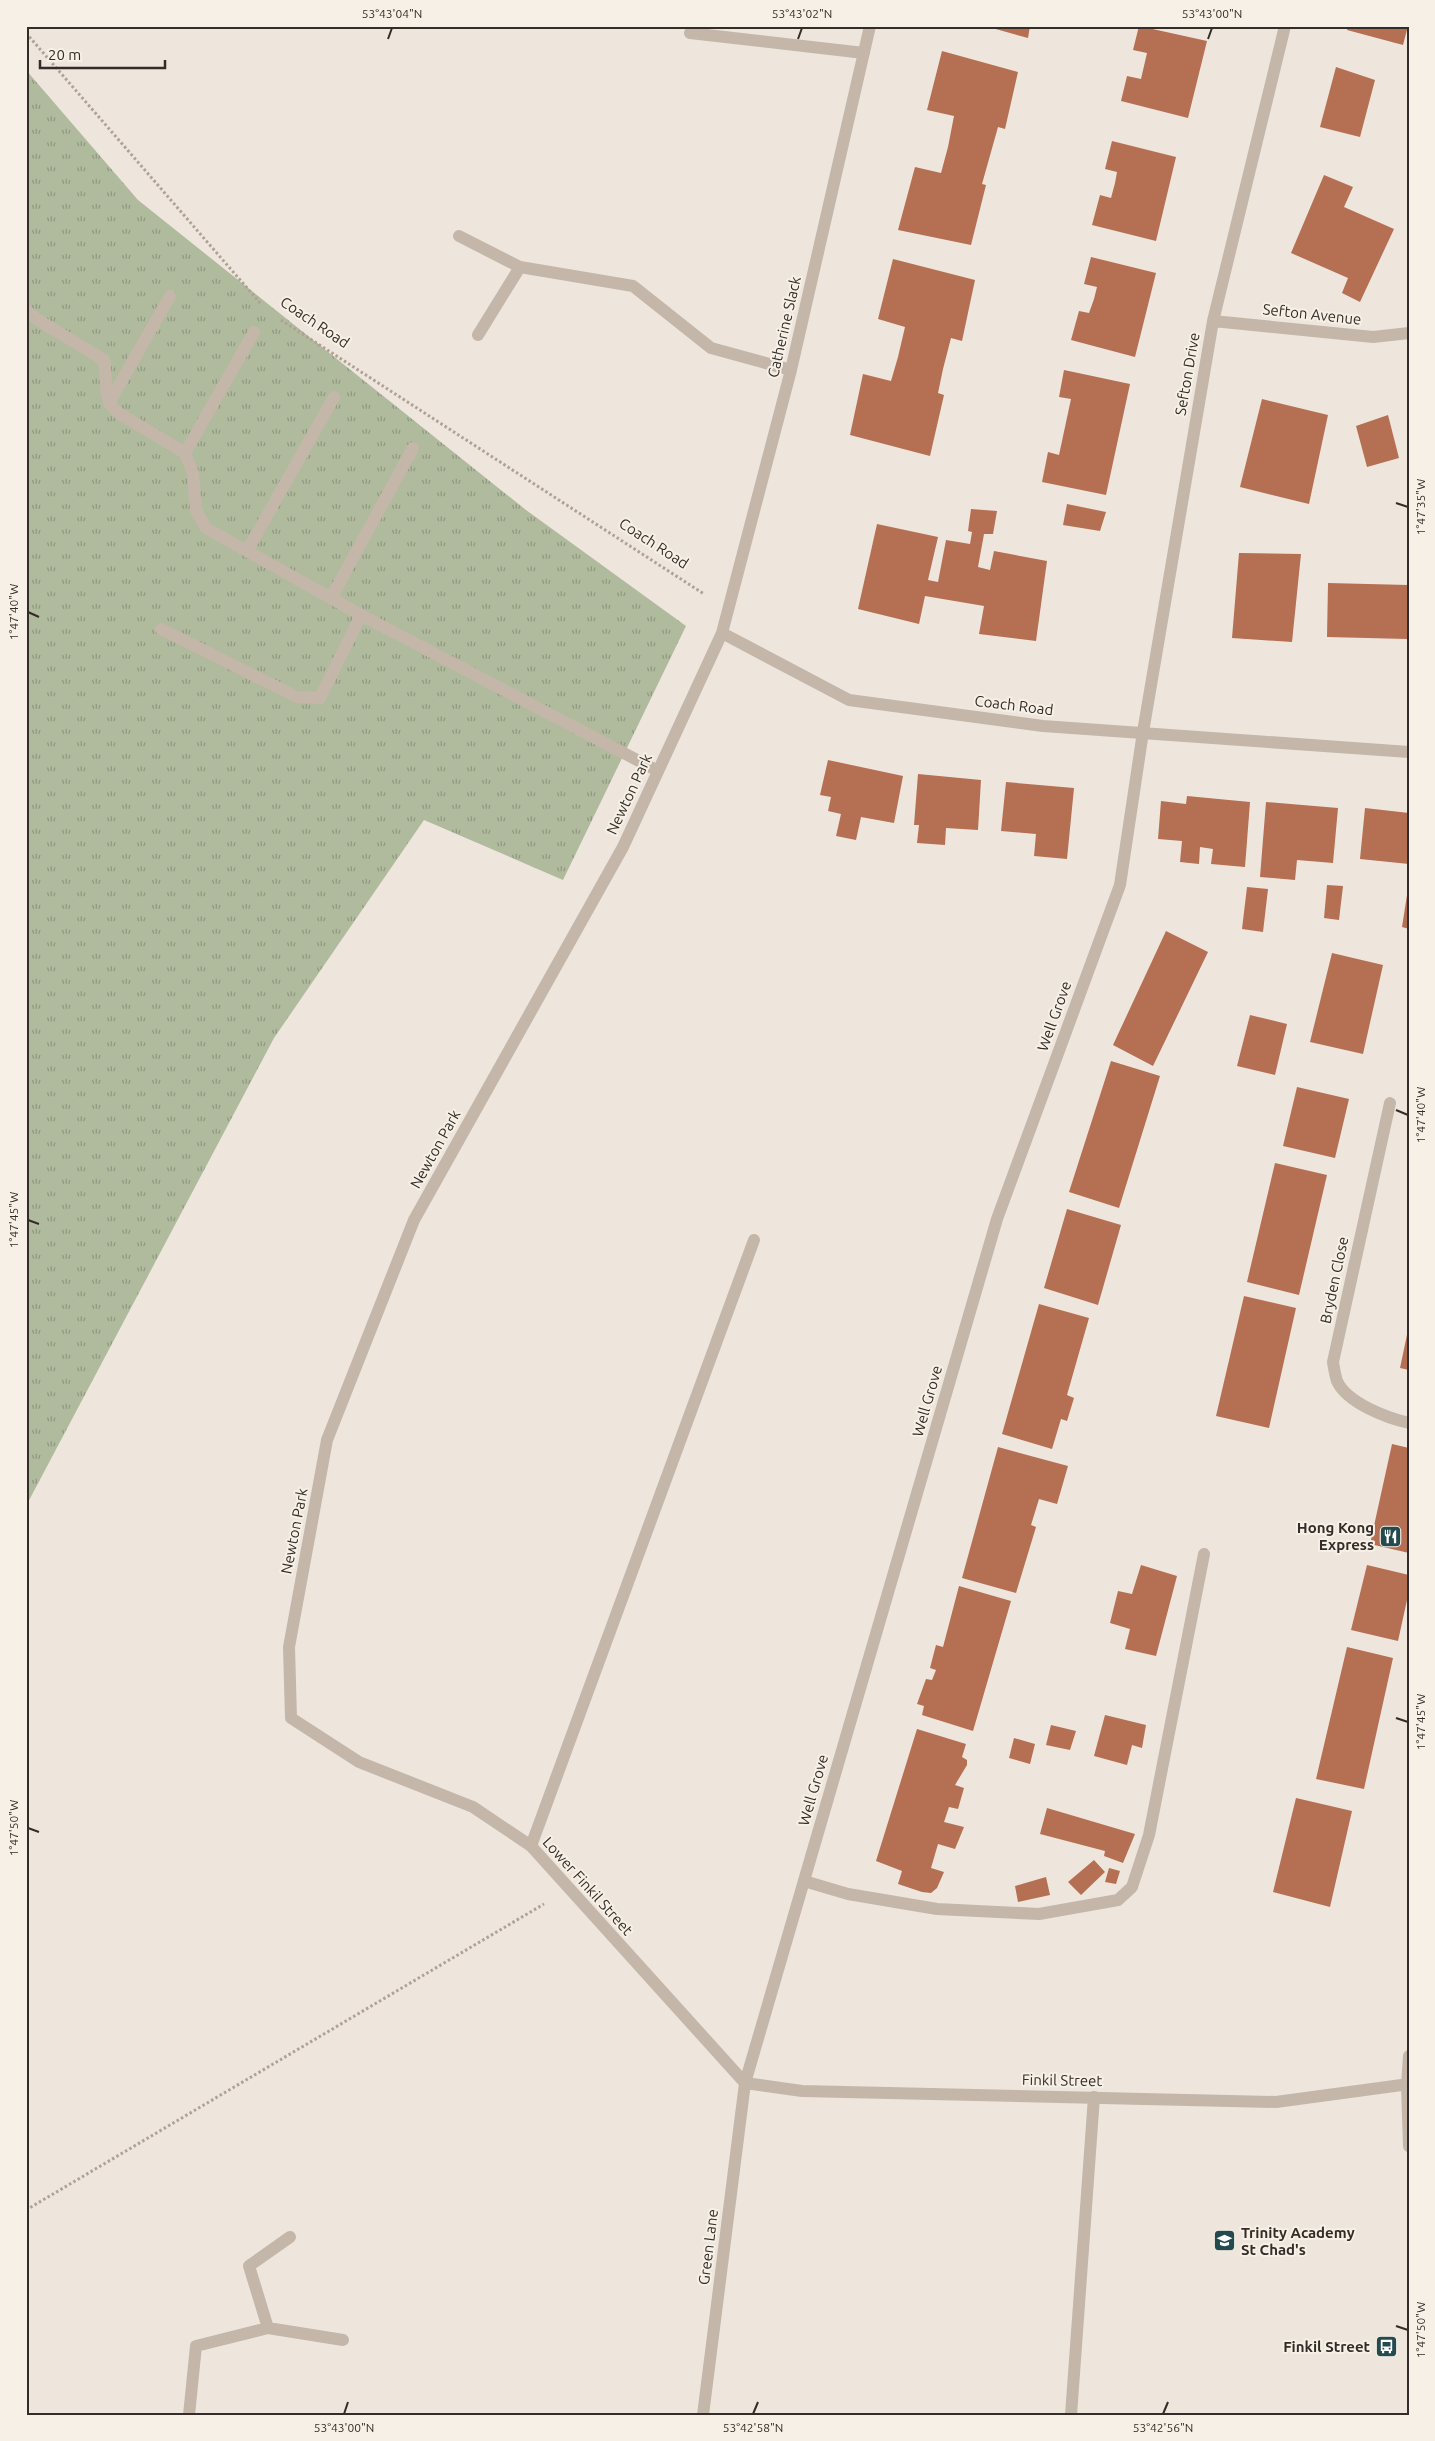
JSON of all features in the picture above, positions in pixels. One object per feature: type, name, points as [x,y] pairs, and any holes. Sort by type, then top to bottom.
[{"type":"street","name":"Catherine Slack","points":[[722,633],[791,370],[870,26]]},
{"type":"street","name":"Sefton Drive","points":[[1144,732],[1213,321],[1285,26]]},
{"type":"street","points":[[690,33],[864,53]]},
{"type":"street","points":[[459,236],[520,267],[633,286],[712,348],[791,370]]},
{"type":"street","points":[[478,335],[520,267]]},
{"type":"street","points":[[109,403],[170,296]]},
{"type":"street","points":[[26,310],[38,320],[104,360],[106,394],[109,403],[117,412],[185,453],[193,473],[196,510],[206,528],[361,615],[658,771]]},
{"type":"street","name":"Sefton Avenue","points":[[1213,321],[1373,337],[1409,333]]},
{"type":"street","points":[[185,453],[254,332]]},
{"type":"street","points":[[248,551],[334,397]]},
{"type":"street","points":[[331,598],[413,448]]},
{"type":"street","points":[[161,629],[298,697],[320,698],[361,615]]},
{"type":"street","name":"Coach Road","points":[[722,633],[849,700],[1043,726],[1409,752]]},
{"type":"street","name":"Newton Park","points":[[291,1718],[289,1647],[327,1440],[414,1220],[618,856],[722,633]]},
{"type":"street","name":"Well Grove","points":[[745,2083],[997,1219],[1120,885],[1144,732]]},
{"type":"street","name":"Bryden Close","points":[[1390,1103],[1333,1362],[1337,1382],[1349,1395],[1367,1408],[1409,1423]]},
{"type":"street","points":[[531,1846],[754,1240]]},
{"type":"street","points":[[804,1881],[848,1894],[937,1909],[1040,1914],[1118,1900],[1132,1887],[1149,1835],[1204,1554]]},
{"type":"street","name":"Lower Finkil Street","points":[[291,1718],[358,1762],[473,1806],[531,1846],[745,2083]]},
{"type":"street","points":[[1409,2056],[1409,2146]]},
{"type":"street","name":"Finkil Street","points":[[745,2083],[802,2091],[1276,2102],[1408,2084]]},
{"type":"street","name":"Green Lane","points":[[703,2415],[745,2083]]},
{"type":"street","points":[[1071,2415],[1094,2097]]},
{"type":"street","points":[[268,2328],[250,2266],[290,2237]]},
{"type":"street","points":[[189,2415],[196,2346],[268,2328],[343,2340]]},
{"type":"path","name":"Coach Road","points":[[26,34],[263,305]]},
{"type":"path","name":"Coach Road","points":[[278,318],[704,594],[722,633]]},
{"type":"path","points":[[26,2210],[569,1889]]},
{"type":"green space","points":[[26,70],[138,200],[526,510],[686,626],[563,880],[424,820],[274,1038],[26,1506]]},
{"type":"building","points":[[985,26],[1030,26],[1028,38]]},
{"type":"building","points":[[1139,26],[1207,41],[1188,118],[1121,101],[1127,76],[1141,79],[1147,53],[1133,50]]},
{"type":"building","points":[[1348,26],[1408,26],[1403,45],[1347,30]]},
{"type":"building","points":[[942,51],[1018,72],[1005,129],[998,127],[982,184],[986,185],[971,245],[898,230],[915,167],[941,173],[948,147],[954,116],[927,110]]},
{"type":"building","points":[[1336,67],[1375,80],[1360,137],[1320,127]]},
{"type":"building","points":[[1112,141],[1176,157],[1156,241],[1092,225],[1100,195],[1111,198],[1115,183],[1117,172],[1105,169]]},
{"type":"building","points":[[1324,175],[1353,187],[1344,207],[1394,229],[1360,302],[1342,293],[1348,278],[1291,253]]},
{"type":"building","points":[[1091,257],[1156,273],[1135,357],[1071,340],[1079,311],[1089,313],[1097,287],[1084,284]]},
{"type":"building","points":[[893,259],[975,280],[962,341],[951,338],[943,369],[938,393],[944,395],[930,456],[850,435],[863,374],[891,381],[898,357],[905,327],[878,319]]},
{"type":"building","points":[[1064,370],[1130,384],[1106,495],[1042,482],[1048,452],[1059,455],[1071,399],[1059,397]]},
{"type":"building","points":[[1262,399],[1328,415],[1309,504],[1240,487]]},
{"type":"building","points":[[1388,415],[1399,458],[1367,467],[1356,426]]},
{"type":"building","points":[[1067,504],[1106,512],[1100,531],[1063,525]]},
{"type":"building","points":[[971,509],[997,511],[993,534],[984,534],[978,567],[990,570],[994,551],[1047,561],[1036,641],[979,634],[984,606],[925,596],[919,624],[858,609],[877,524],[938,537],[928,580],[938,582],[946,540],[970,544],[972,532],[968,531]]},
{"type":"building","points":[[1239,553],[1301,554],[1292,642],[1232,638]]},
{"type":"building","points":[[1328,583],[1408,585],[1407,639],[1327,637]]},
{"type":"building","points":[[828,760],[903,776],[894,823],[861,817],[856,840],[836,836],[841,814],[828,811],[831,797],[820,795]]},
{"type":"building","points":[[918,774],[981,780],[978,830],[946,828],[945,845],[917,843],[919,825],[914,825]]},
{"type":"building","points":[[1006,782],[1074,788],[1067,859],[1034,856],[1036,834],[1001,831]]},
{"type":"building","points":[[1187,796],[1250,802],[1245,867],[1211,864],[1213,849],[1200,847],[1199,864],[1180,862],[1182,841],[1158,839],[1161,801],[1186,804]]},
{"type":"building","points":[[1266,802],[1338,808],[1333,863],[1297,860],[1295,880],[1260,877]]},
{"type":"building","points":[[1365,808],[1409,813],[1409,864],[1360,859]]},
{"type":"building","points":[[1327,885],[1343,886],[1339,920],[1324,918]]},
{"type":"building","points":[[1247,887],[1268,889],[1263,932],[1242,929]]},
{"type":"building","points":[[1407,895],[1409,895],[1409,929],[1402,927]]},
{"type":"building","points":[[1166,931],[1208,952],[1153,1066],[1113,1045]]},
{"type":"building","points":[[1332,953],[1383,965],[1363,1054],[1310,1042]]},
{"type":"building","points":[[1250,1015],[1287,1024],[1275,1075],[1237,1066]]},
{"type":"building","points":[[1111,1061],[1160,1076],[1119,1208],[1069,1192]]},
{"type":"building","points":[[1297,1087],[1349,1099],[1335,1158],[1283,1146]]},
{"type":"building","points":[[1275,1163],[1327,1175],[1299,1295],[1247,1282]]},
{"type":"building","points":[[1067,1209],[1121,1225],[1098,1305],[1044,1288]]},
{"type":"building","points":[[1244,1296],[1296,1308],[1269,1428],[1216,1416]]},
{"type":"building","points":[[1039,1304],[1089,1318],[1067,1395],[1074,1398],[1067,1421],[1061,1419],[1052,1449],[1002,1434]]},
{"type":"building","points":[[1409,1330],[1409,1370],[1400,1368]]},
{"type":"building","points":[[1392,1444],[1409,1448],[1409,1553],[1370,1544]]},
{"type":"building","points":[[998,1447],[1068,1466],[1057,1504],[1039,1499],[1031,1525],[1036,1527],[1016,1593],[962,1578]]},
{"type":"building","points":[[1141,1565],[1177,1576],[1156,1656],[1125,1649],[1130,1629],[1110,1623],[1118,1591],[1132,1594]]},
{"type":"building","points":[[1367,1565],[1409,1575],[1409,1591],[1398,1641],[1351,1630]]},
{"type":"building","points":[[959,1586],[1011,1601],[973,1731],[922,1715],[924,1706],[917,1704],[926,1679],[932,1680],[936,1670],[930,1668],[936,1645],[943,1647]]},
{"type":"building","points":[[1347,1647],[1393,1658],[1364,1789],[1316,1779]]},
{"type":"building","points":[[1105,1715],[1146,1725],[1142,1748],[1132,1745],[1127,1765],[1094,1756]]},
{"type":"building","points":[[1051,1725],[1076,1731],[1070,1750],[1046,1745]]},
{"type":"building","points":[[917,1729],[966,1744],[962,1757],[967,1760],[967,1765],[955,1785],[964,1788],[958,1809],[949,1807],[944,1822],[964,1827],[955,1849],[938,1844],[931,1868],[944,1872],[937,1888],[931,1893],[898,1884],[902,1871],[876,1861]]},
{"type":"building","points":[[1014,1738],[1035,1744],[1030,1764],[1009,1758]]},
{"type":"building","points":[[1296,1798],[1352,1811],[1330,1907],[1273,1892]]},
{"type":"building","points":[[1047,1808],[1135,1834],[1123,1863],[1104,1856],[1105,1851],[1040,1834]]},
{"type":"building","points":[[1094,1860],[1105,1872],[1081,1895],[1068,1882]]},
{"type":"building","points":[[1109,1868],[1120,1871],[1116,1884],[1105,1882]]},
{"type":"building","points":[[1046,1877],[1050,1895],[1018,1902],[1015,1886]]},
{"type":"place","name":"Hong Kong Express","points":[[1390,1536]]},
{"type":"place","name":"Trinity Academy St Chad's","points":[[1225,2241]]},
{"type":"place","name":"Finkil Street","points":[[1386,2346]]}]
